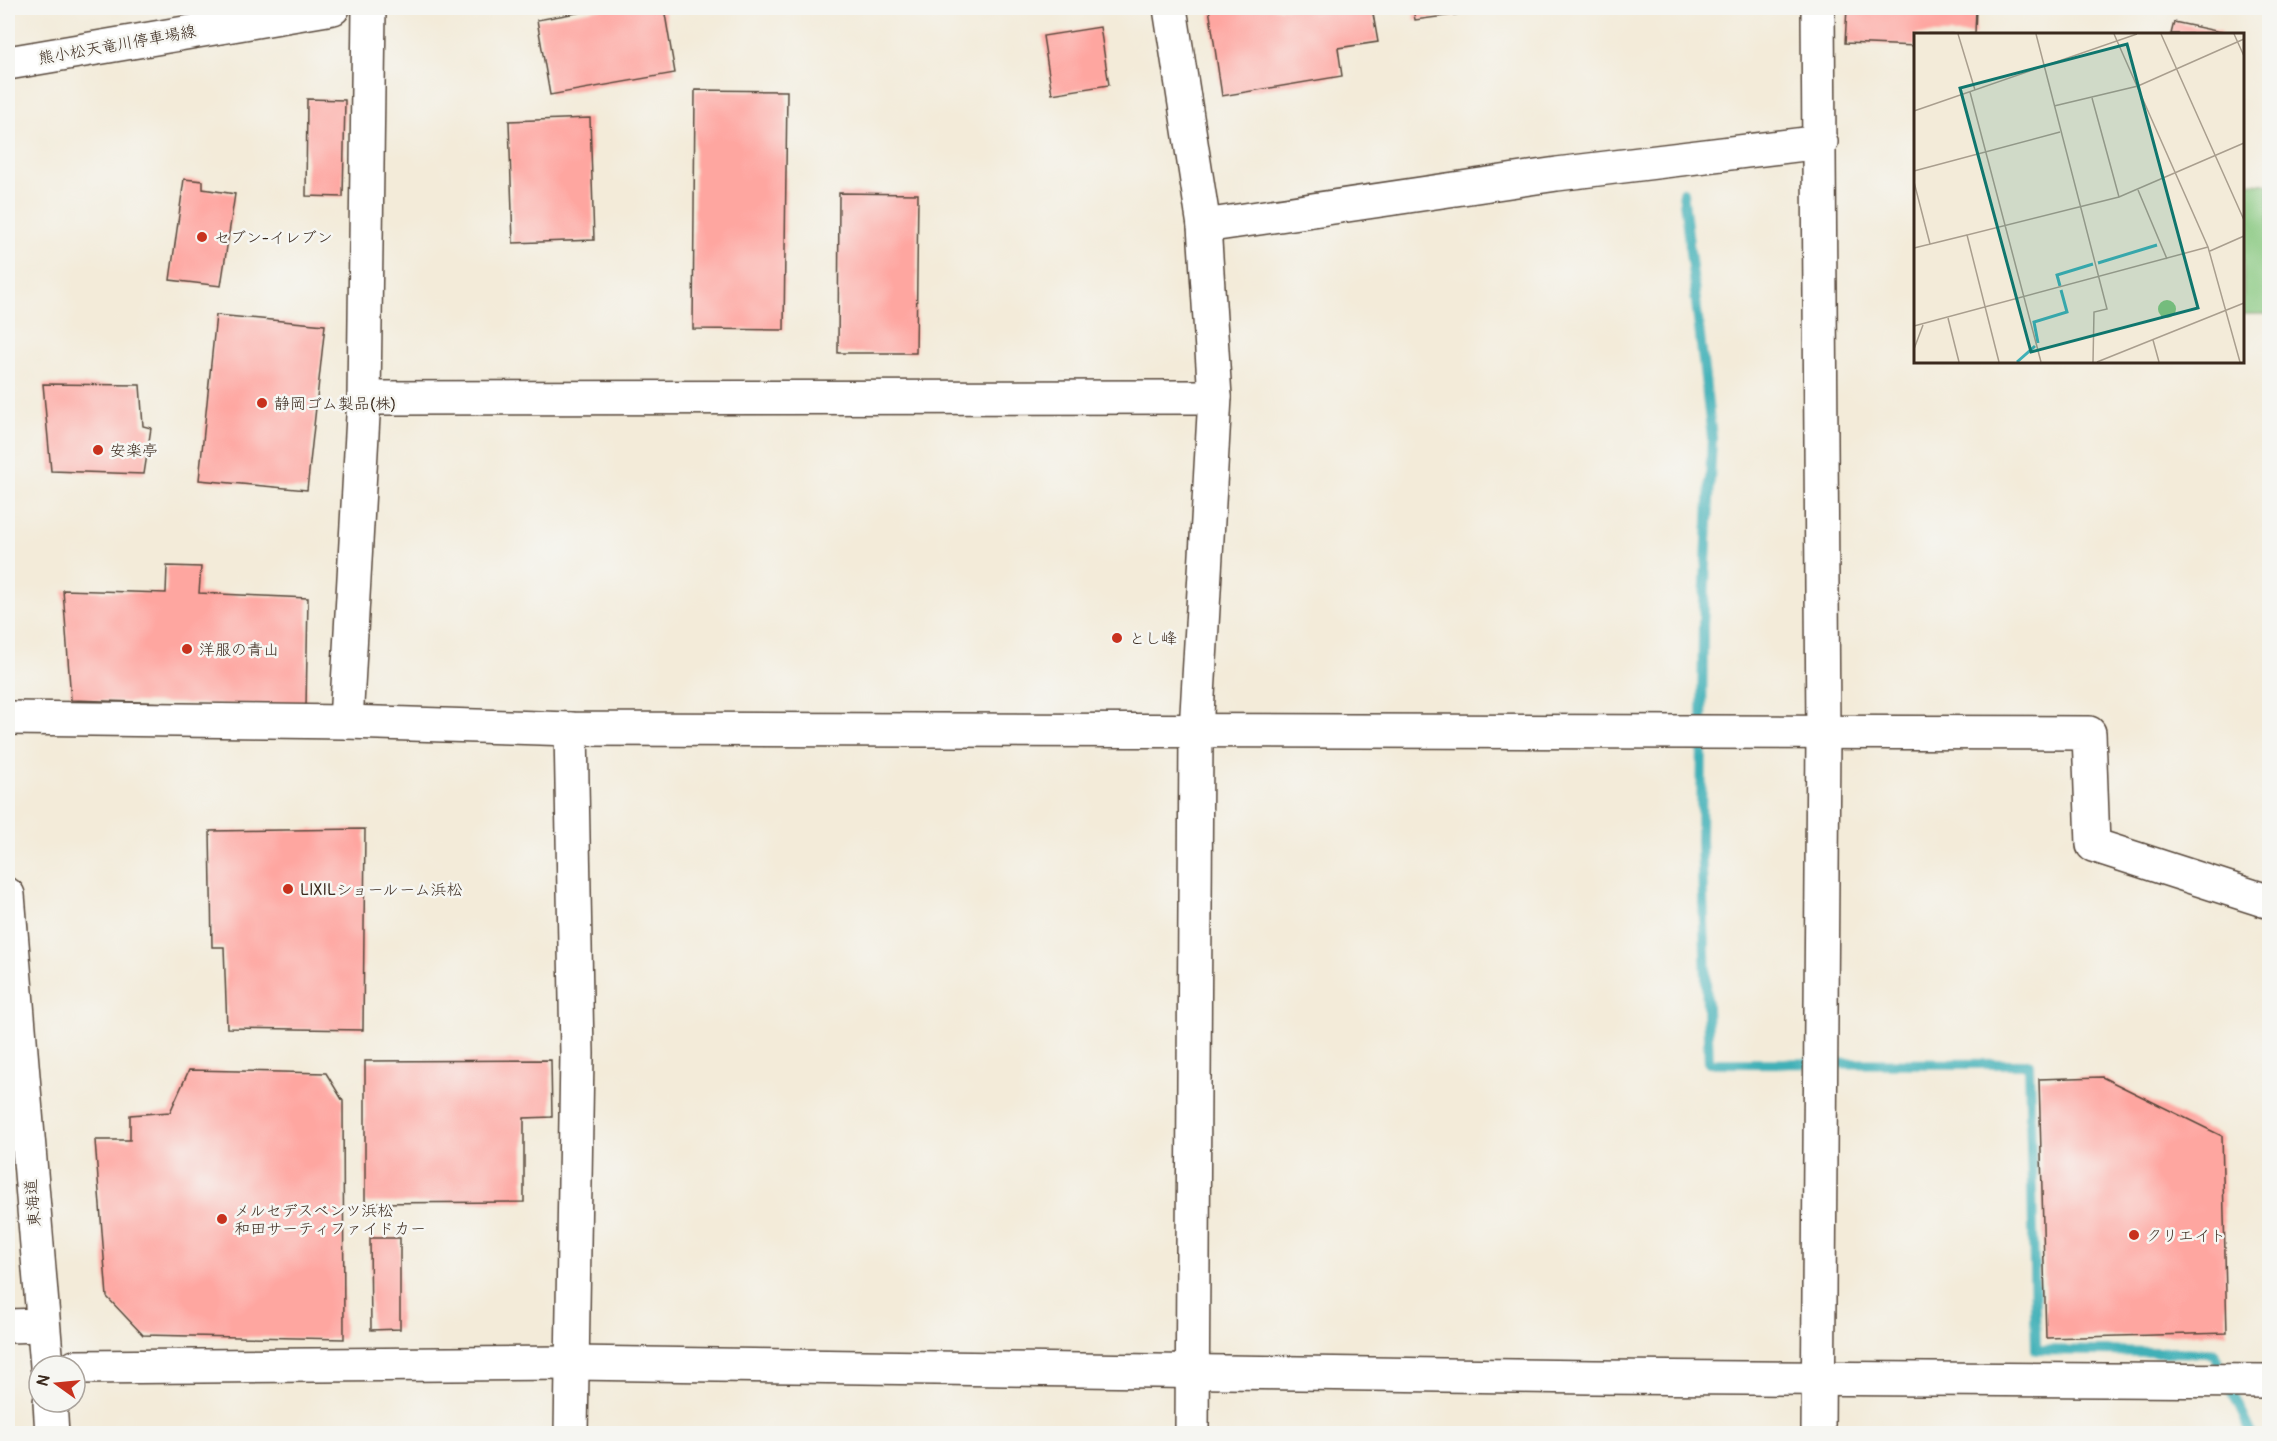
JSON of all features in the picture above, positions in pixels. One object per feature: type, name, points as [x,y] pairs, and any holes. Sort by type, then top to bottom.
[{"type":"main road","name":"熊小松天竜川停車場線","points":[[8,63],[333,8]]},
{"type":"main road","points":[[346,722],[364,398],[369,8]]},
{"type":"main road","points":[[1170,8],[1204,226],[1215,398],[1196,731],[1192,1434]]},
{"type":"main road","points":[[1818,8],[1821,142],[1823,733],[1818,1434]]},
{"type":"main road","points":[[1204,226],[1557,174],[1821,142]]},
{"type":"main road","points":[[364,398],[1215,398]]},
{"type":"main road","points":[[8,718],[346,722],[571,729],[2089,733],[2093,845],[2270,902]]},
{"type":"main road","points":[[571,729],[577,1054],[572,1434]]},
{"type":"main road","name":"東海道","points":[[8,896],[46,1354]]},
{"type":"main road","points":[[8,1326],[42,1325]]},
{"type":"main road","points":[[87,1367],[572,1363],[1192,1372],[2270,1381]]},
{"type":"main road","points":[[51,1414],[52,1434]]},
{"type":"green space","points":[[2244,183],[2269,184],[2269,314],[2244,314]]},
{"type":"building","points":[[605,8],[664,8],[675,73],[550,95],[537,20]]},
{"type":"building","points":[[1209,8],[1372,8],[1378,42],[1338,48],[1342,76],[1222,96]]},
{"type":"building","points":[[1413,8],[1490,8],[1490,10],[1415,20]]},
{"type":"building","points":[[1847,8],[1976,8],[1975,33],[1914,33],[1914,46],[1845,43]]},
{"type":"building","points":[[2174,22],[2221,32],[2221,33],[2171,33]]},
{"type":"building","points":[[1100,27],[1109,85],[1052,94],[1043,36]]},
{"type":"building","points":[[695,90],[787,91],[784,330],[693,329]]},
{"type":"building","points":[[307,99],[345,100],[343,197],[306,196]]},
{"type":"building","points":[[590,118],[594,240],[513,243],[509,121]]},
{"type":"building","name":"セブン-イレブン","points":[[184,179],[203,181],[203,189],[235,194],[221,286],[170,280]]},
{"type":"building","points":[[839,193],[918,194],[916,353],[838,353]]},
{"type":"building","name":"静岡ゴム製品(株)","points":[[216,315],[325,325],[307,490],[199,480]]},
{"type":"building","name":"安楽亭","points":[[43,384],[140,385],[143,426],[151,428],[144,474],[51,471]]},
{"type":"building","name":"洋服の青山","points":[[167,566],[201,567],[199,593],[308,598],[306,707],[71,700],[63,590],[166,593]]},
{"type":"building","name":"LIXILショールーム浜松","points":[[365,829],[363,1030],[227,1028],[224,947],[212,947],[210,831]]},
{"type":"building","points":[[551,1060],[552,1117],[524,1118],[524,1202],[365,1203],[365,1061]]},
{"type":"building","name":"メルセデスベンツ浜松 和田サーティファイドカー","points":[[189,1070],[326,1073],[343,1101],[344,1339],[143,1335],[107,1297],[95,1140],[130,1140],[130,1115],[170,1112]]},
{"type":"building","name":"クリエイト","points":[[2102,1077],[2222,1136],[2227,1333],[2046,1338],[2039,1079]]},
{"type":"building","points":[[370,1238],[400,1238],[400,1329],[371,1330]]},
{"type":"waterway","points":[[1683,192],[1712,438],[1703,625],[1701,840],[1709,1063],[2029,1064],[2036,1350],[2214,1353],[2252,1434]]},
{"type":"place","name":"セブン-イレブン","points":[[202,237]]},
{"type":"place","name":"静岡ゴム製品(株)","points":[[262,403]]},
{"type":"place","name":"安楽亭","points":[[98,450]]},
{"type":"place","name":"とし峰","points":[[1117,638]]},
{"type":"place","name":"洋服の青山","points":[[187,649]]},
{"type":"place","name":"LIXILショールーム浜松","points":[[288,889]]},
{"type":"place","name":"メルセデスベンツ浜松 和田サーティファイドカー","points":[[222,1219]]},
{"type":"place","name":"クリエイト","points":[[2134,1235]]}]
